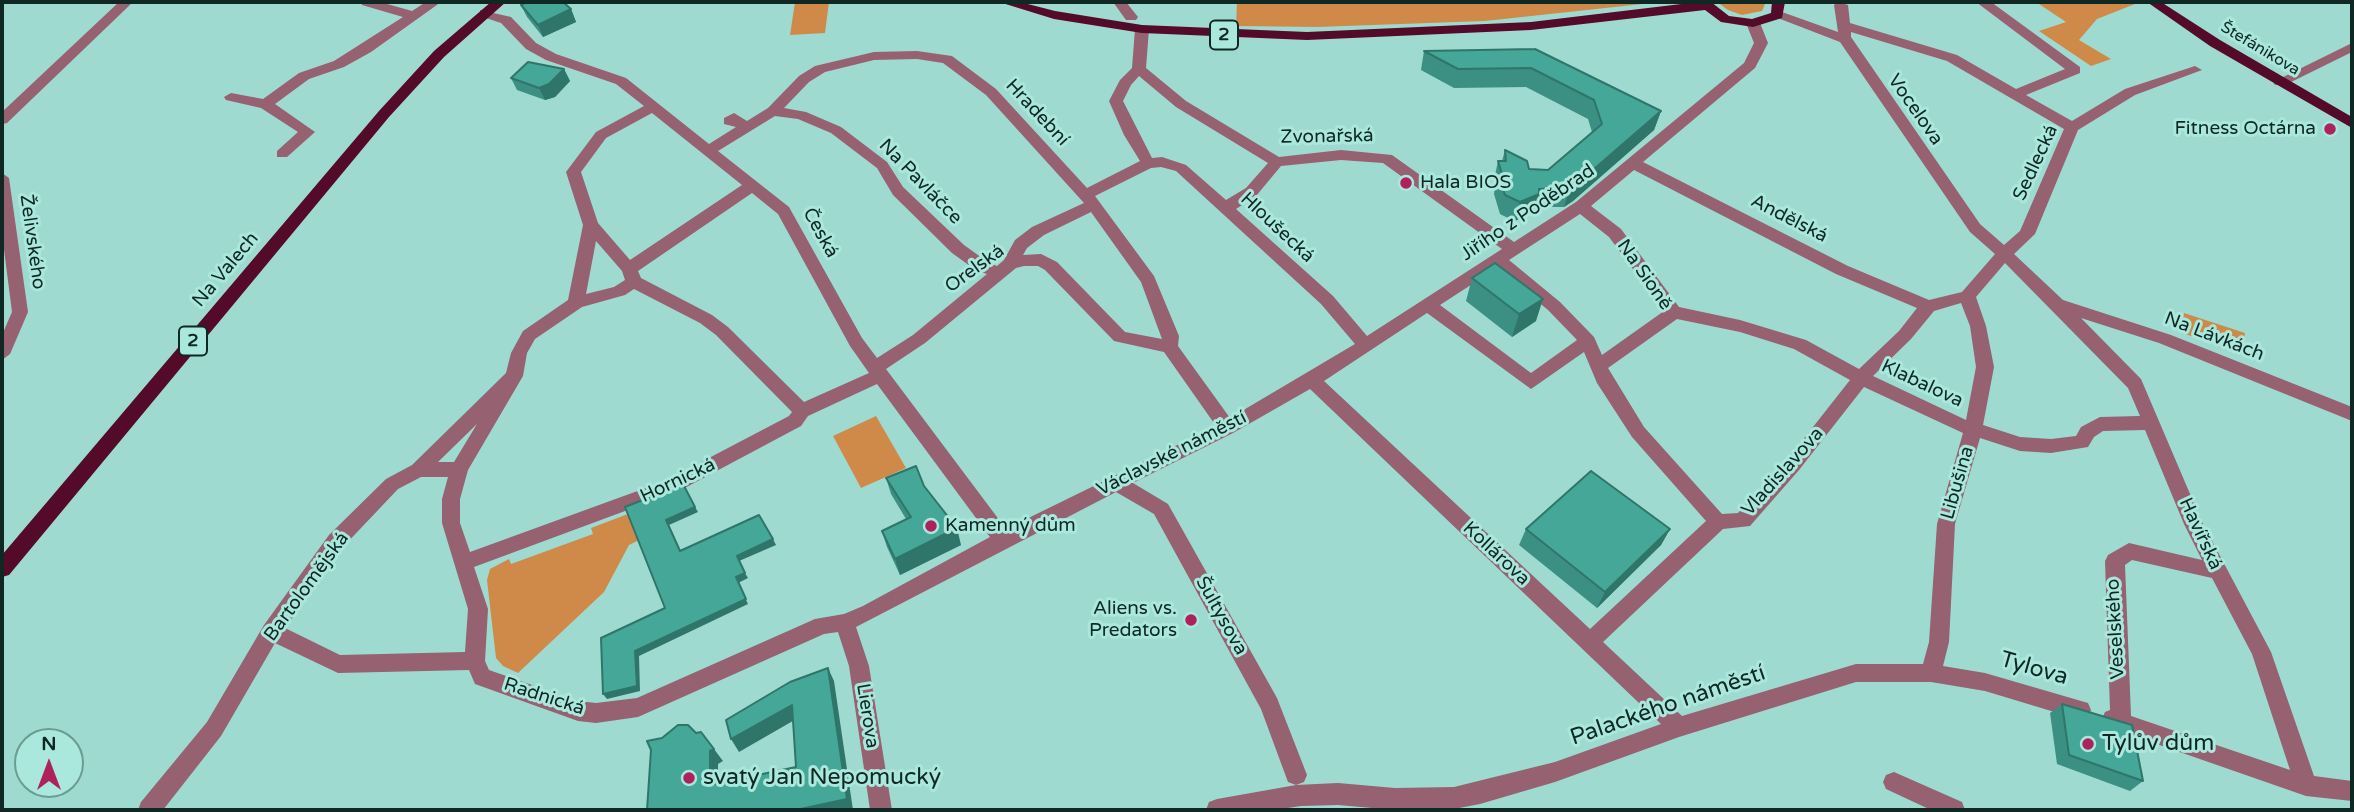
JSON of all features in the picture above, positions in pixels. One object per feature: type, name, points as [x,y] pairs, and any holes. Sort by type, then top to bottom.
[{"type":"main road","name":"2","points":[[1006,2],[1054,15],[1142,29],[1235,35],[1387,35],[1567,23],[1706,4],[1727,19],[1753,23]]},
{"type":"main road","name":"Štefánikova","points":[[2153,2],[2280,82],[2352,123]]},
{"type":"main road","name":"Na Valech","points":[[2,569],[384,114],[427,66],[490,6]]},
{"type":"main road","points":[[1753,23],[1778,8]]},
{"type":"street","points":[[2,120],[126,2]]},
{"type":"street","points":[[367,2],[413,16]]},
{"type":"street","points":[[265,104],[304,76],[340,64],[434,2]]},
{"type":"street","points":[[1120,2],[1131,17]]},
{"type":"street","points":[[1983,2],[2075,69],[2015,94]]},
{"type":"street","name":"Vocelova","points":[[1841,5],[1845,32],[1968,220],[2059,305]]},
{"type":"street","name":"Česká","points":[[490,6],[531,46],[551,57],[621,81],[651,108],[784,211],[839,313],[877,371],[1003,539]]},
{"type":"street","points":[[1778,8],[1845,32],[1952,58],[2072,127]]},
{"type":"street","name":"Jiřího z Poděbrad","points":[[1312,380],[1581,206],[1754,60],[1761,43],[1753,23]]},
{"type":"street","points":[[1004,268],[1021,244],[1038,231],[1148,163],[1131,135],[1116,101],[1125,83],[1139,69],[1142,29]]},
{"type":"street","points":[[2280,82],[2352,47]]},
{"type":"street","name":"Hradební","points":[[708,151],[773,111],[804,79],[839,62],[898,54],[947,59],[991,92],[1087,202],[1148,280],[1171,336],[1168,347],[1227,428]]},
{"type":"street","name":"Zvonařská","points":[[1139,69],[1181,104],[1277,162],[1349,154],[1387,158],[1514,250]]},
{"type":"street","name":"Sedlecká","points":[[1967,296],[2004,254],[2027,234],[2072,127],[2130,92],[2195,70]]},
{"type":"street","points":[[231,97],[265,104],[308,132],[282,154]]},
{"type":"street","points":[[651,108],[601,135],[573,172],[591,225],[632,275],[722,331],[802,411]]},
{"type":"street","name":"Na Pavláčce","points":[[773,111],[802,114],[836,130],[882,164],[898,191],[958,249],[983,267],[1004,268]]},
{"type":"street","points":[[729,121],[734,118],[747,128]]},
{"type":"street","name":"Hloušecká","points":[[1148,163],[1162,162],[1181,168],[1327,300],[1366,346]]},
{"type":"street","points":[[1227,207],[1251,192],[1277,162]]},
{"type":"street","name":"Andělská","points":[[1633,163],[1842,270],[1928,306]]},
{"type":"street","name":"Želivského","points":[[2,178],[20,312],[2,354]]},
{"type":"street","name":"Bartolomějská","points":[[149,810],[214,729],[271,631],[336,541],[392,484],[418,470],[514,376],[519,353],[529,335],[576,303],[607,295],[753,185]]},
{"type":"street","name":"Na Sioně","points":[[1581,206],[1615,233],[1674,312],[1600,365]]},
{"type":"street","points":[[576,303],[591,225]]},
{"type":"street","name":"Orelská","points":[[877,371],[1004,268],[1033,260],[1051,265],[1119,337],[1168,347]]},
{"type":"street","points":[[1498,260],[1554,306],[1588,341],[1600,365],[1603,378],[1638,432],[1718,522]]},
{"type":"street","points":[[1928,306],[1967,296]]},
{"type":"street","name":"Libušina","points":[[1931,673],[1939,642],[1946,524],[1973,430],[1984,367],[1978,326],[1967,296]]},
{"type":"street","name":"Na Lávkách","points":[[2059,305],[2165,339],[2352,414]]},
{"type":"street","name":"Havířská","points":[[2059,305],[2135,384],[2193,524],[2261,652],[2306,786]]},
{"type":"street","points":[[1429,306],[1531,382],[1588,341]]},
{"type":"street","name":"Vladislavova","points":[[1590,642],[1718,522],[1742,520],[1793,466],[1861,379],[1905,335],[1928,306]]},
{"type":"street","name":"Klabalova","points":[[1674,312],[1740,326],[1800,344],[1861,379],[1973,430],[2020,444],[2050,446],[2082,442],[2087,432],[2099,424],[2153,423]]},
{"type":"street","name":"Hornická","points":[[463,563],[672,486],[795,421],[802,411],[877,371]]},
{"type":"street","points":[[271,631],[338,664],[475,661],[478,609],[450,512],[459,469],[514,376]]},
{"type":"street","name":"Václavské náměstí","points":[[845,623],[1003,539],[1227,428],[1312,380]]},
{"type":"street","name":"Kollárova","points":[[1312,380],[1679,727]]},
{"type":"street","points":[[418,470],[459,469]]},
{"type":"street","name":"Šultysova","points":[[1115,482],[1161,509],[1270,705],[1296,775]]},
{"type":"street","name":"Veselského","points":[[2121,722],[2115,561],[2129,551],[2216,571]]},
{"type":"street","name":"Radnická","points":[[475,661],[482,677],[578,711],[596,713],[638,707],[821,625],[845,623]]},
{"type":"street","name":"Lierova","points":[[845,623],[859,666],[881,810]]},
{"type":"street","name":"Tylova","points":[[1856,673],[1931,673],[1985,682],[2121,722],[2306,786],[2352,790]]},
{"type":"street","name":"Palackého náměstí","points":[[1225,810],[1301,795],[1341,802],[1487,798],[1679,727],[1856,673]]},
{"type":"street","points":[[1894,782],[1954,810]]},
{"type":"shaded area","points":[[795,2],[829,2],[825,33],[790,35]]},
{"type":"shaded area","points":[[1237,2],[1661,2],[1485,21],[1317,27],[1236,26]]},
{"type":"shaded area","points":[[1717,2],[1765,4],[1762,11],[1742,15]]},
{"type":"shaded area","points":[[2036,2],[2140,2],[2097,19],[2079,40],[2111,59],[2091,66],[2039,31],[2066,22]]},
{"type":"shaded area","points":[[2184,313],[2245,333],[2243,353],[2182,333]]},
{"type":"shaded area","points":[[876,416],[906,468],[861,488],[833,436]]},
{"type":"shaded area","points":[[628,514],[639,540],[629,545],[604,592],[518,673],[503,666],[496,658],[487,580],[490,569],[509,559],[511,564],[593,534],[591,528]]},
{"type":"building","points":[[527,2],[563,2],[571,9],[538,25],[521,5]]},
{"type":"building","points":[[1535,49],[1661,111],[1570,188],[1539,189],[1539,194],[1520,202],[1505,195],[1498,175],[1502,174],[1498,161],[1506,161],[1505,150],[1527,161],[1529,169],[1548,170],[1602,124],[1594,100],[1531,68],[1458,69],[1424,51]]},
{"type":"building","points":[[528,62],[564,69],[549,84],[539,88],[511,78]]},
{"type":"building","points":[[1495,263],[1543,299],[1519,314],[1472,278]]},
{"type":"building","points":[[916,466],[924,486],[957,528],[895,559],[882,531],[911,517],[886,478]]},
{"type":"building","points":[[1591,471],[1670,529],[1605,592],[1526,529]]},
{"type":"building","points":[[683,484],[695,507],[666,520],[680,551],[759,515],[773,539],[737,556],[745,573],[736,577],[746,599],[635,651],[637,686],[603,694],[601,638],[665,608],[625,507]]},
{"type":"building","points":[[828,668],[847,799],[796,810],[647,810],[651,750],[647,741],[662,738],[678,725],[688,725],[696,733],[701,732],[714,749],[710,751],[710,785],[796,767],[792,705],[731,739],[726,720],[790,682]]},
{"type":"building","points":[[2062,704],[2132,725],[2143,781],[2069,755]]},
{"type":"place","name":"Fitness Octárna","points":[[2330,129]]},
{"type":"place","name":"Hala BIOS","points":[[1406,183]]},
{"type":"place","name":"Kamenný dům","points":[[931,526]]},
{"type":"place","name":"Aliens vs. Predators","points":[[1191,620]]},
{"type":"place","name":"Tylův dům","points":[[2088,744]]},
{"type":"place","name":"svatý Jan Nepomucký","points":[[689,778]]}]
